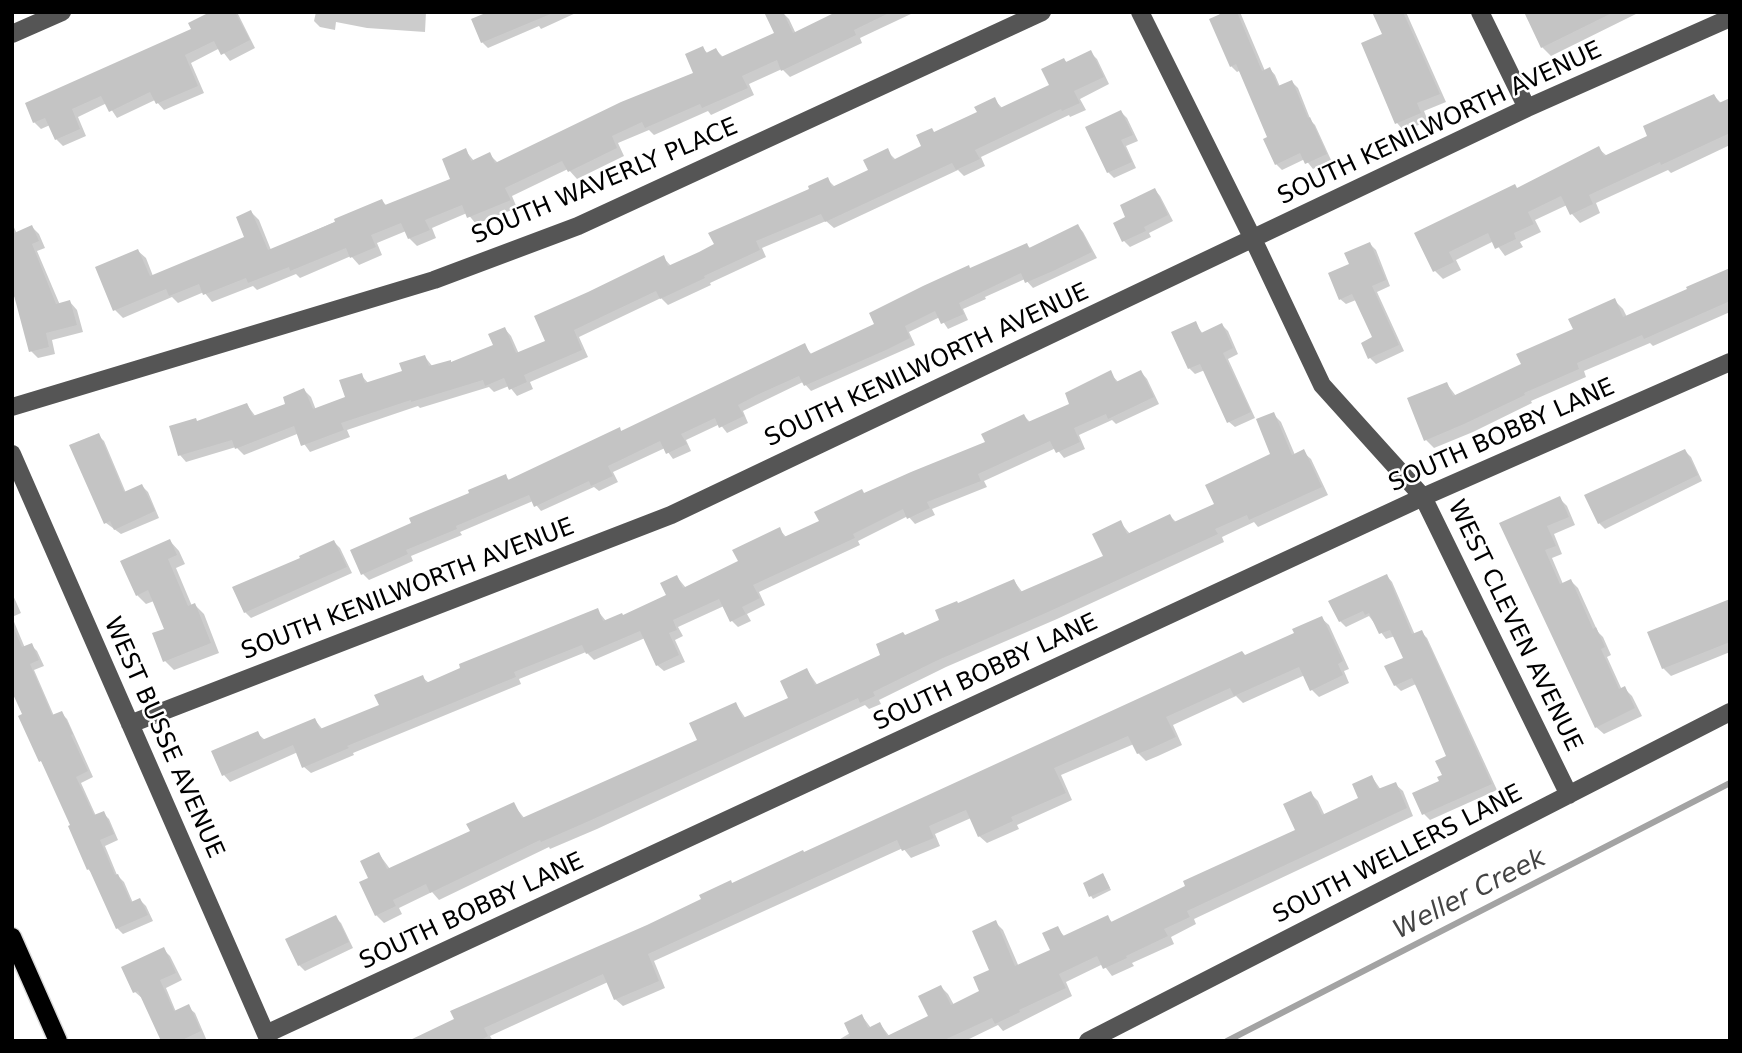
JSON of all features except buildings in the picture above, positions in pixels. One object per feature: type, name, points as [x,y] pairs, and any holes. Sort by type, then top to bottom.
[{"type":"main road","points":[[12,937],[58,1041]]},
{"type":"street","points":[[12,34],[62,12]]},
{"type":"street","name":"SOUTH WAVERLY PLACE","points":[[12,407],[434,281],[578,226],[1042,12]]},
{"type":"street","name":"WEST CLEVEN AVENUE","points":[[1140,12],[1254,239],[1322,385],[1423,497],[1569,795]]},
{"type":"street","points":[[1480,12],[1527,108]]},
{"type":"street","name":"SOUTH KENILWORTH AVENUE","points":[[130,723],[671,515],[1527,108],[1730,18]]},
{"type":"street","name":"SOUTH BOBBY LANE","points":[[267,1037],[1423,497],[1730,362]]},
{"type":"street","name":"WEST BUSSE AVENUE","points":[[12,454],[267,1037]]},
{"type":"street","name":"SOUTH WELLERS LANE","points":[[1088,1041],[1730,712]]},
{"type":"waterway","name":"Weller Creek","points":[[1227,1041],[1730,783]]}]
